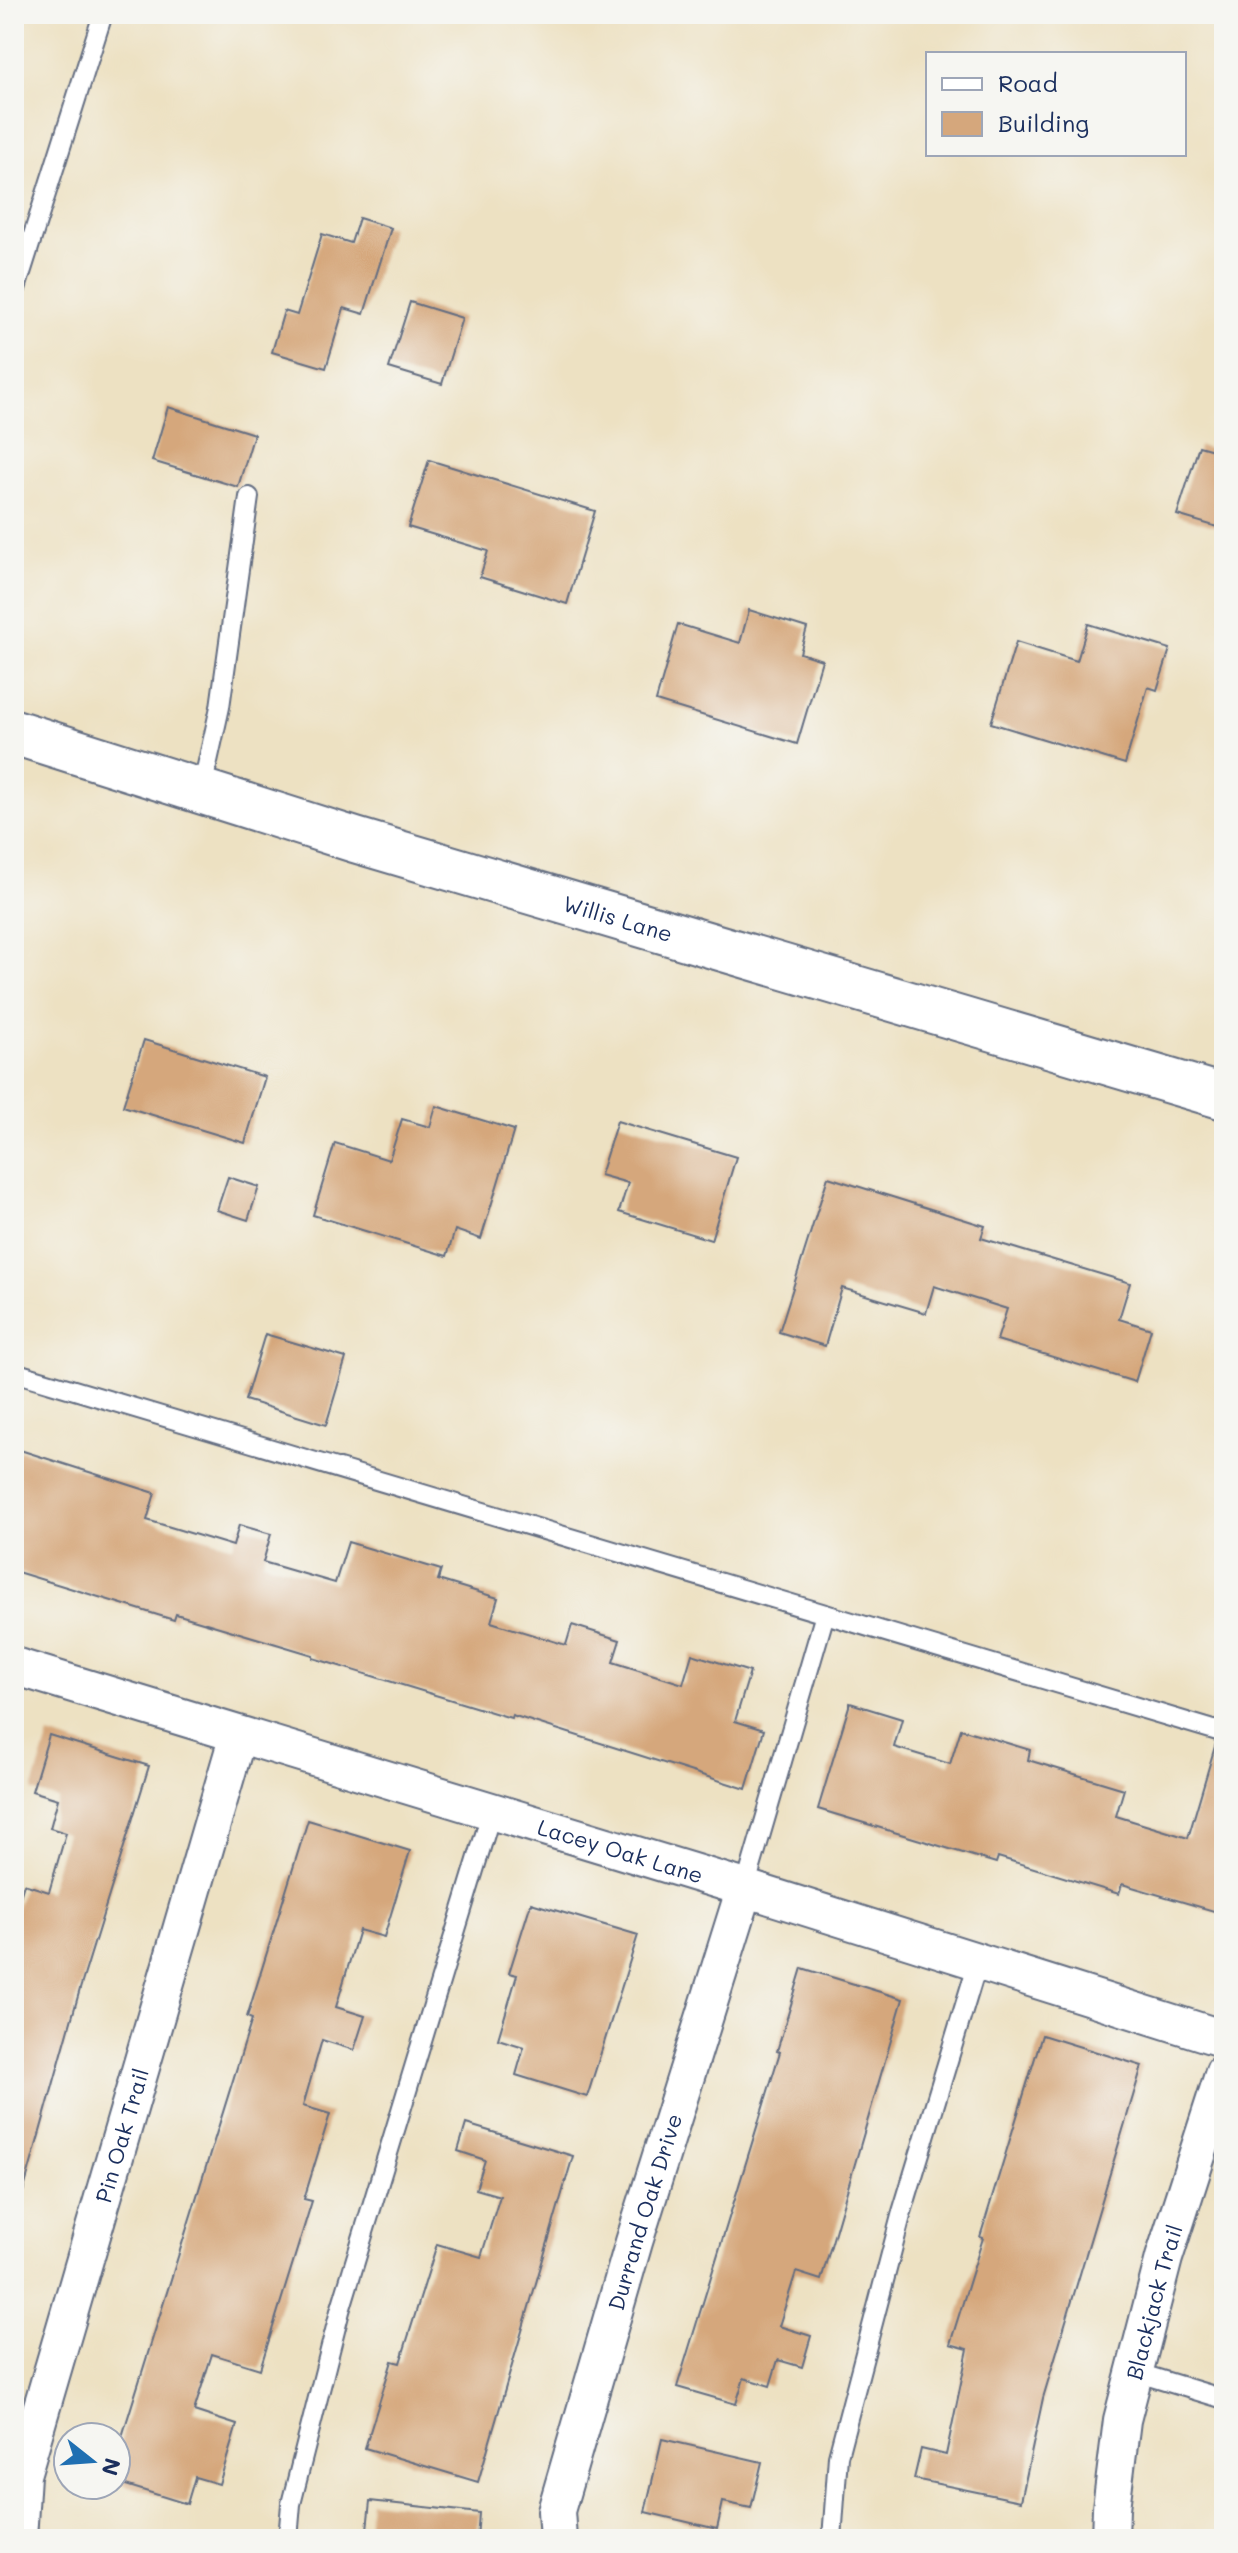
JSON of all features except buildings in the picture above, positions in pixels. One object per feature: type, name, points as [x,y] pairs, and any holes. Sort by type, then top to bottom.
[{"type":"street","name":"Willis Lane","points":[[14,732],[201,793],[1224,1097]]},
{"type":"street","name":"Lacey Oak Lane","points":[[14,1666],[745,1888],[1224,2039]]},
{"type":"street","name":"Pin Oak Trail","points":[[18,2539],[22,2475],[238,1735]]},
{"type":"street","name":"Durrand Oak Drive","points":[[558,2539],[556,2511],[634,2242],[745,1888]]},
{"type":"street","name":"Blackjack Trail","points":[[1110,2539],[1122,2420],[1164,2258],[1224,2072]]},
{"type":"lane","points":[[14,295],[103,14]]},
{"type":"lane","points":[[201,793],[220,707],[249,497]]},
{"type":"lane","points":[[14,1372],[1224,1733]]},
{"type":"lane","points":[[745,1888],[825,1614]]},
{"type":"lane","points":[[288,2539],[291,2504],[340,2311],[492,1811]]},
{"type":"lane","points":[[832,2539],[838,2456],[902,2212],[978,1962]]},
{"type":"lane","points":[[1135,2372],[1224,2399]]}]
